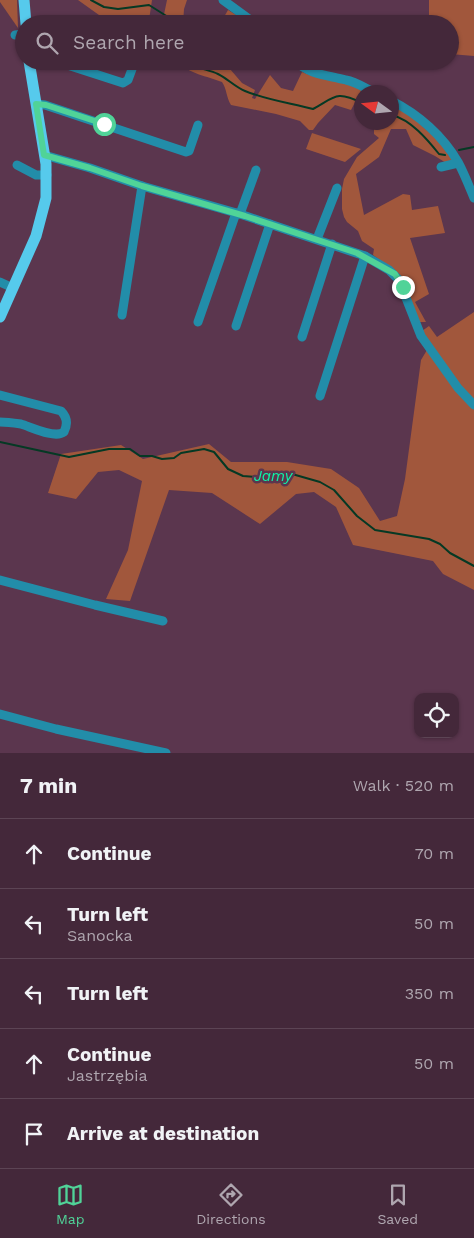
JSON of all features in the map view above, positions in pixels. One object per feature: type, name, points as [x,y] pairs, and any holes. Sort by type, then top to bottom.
[{"type":"main road","points":[[24,0],[25,15]]},
{"type":"main road","points":[[1,314],[29,254],[41,221],[46,198],[47,176],[31,70]]},
{"type":"street","points":[[223,0],[244,15]]},
{"type":"street","points":[[83,70],[123,83],[128,80],[132,70]]},
{"type":"street","points":[[307,70],[318,75],[359,85]]},
{"type":"street","points":[[36,104],[46,105],[186,152],[189,151],[198,125]]},
{"type":"street","points":[[399,105],[417,117],[438,136],[458,163],[474,198]]},
{"type":"street","points":[[44,155],[270,224],[365,256],[389,270],[399,280],[421,336],[458,388],[474,405]]},
{"type":"street","points":[[441,167],[458,163]]},
{"type":"street","points":[[16,165],[36,175],[47,176]]},
{"type":"street","points":[[198,322],[256,170]]},
{"type":"street","points":[[122,314],[142,186]]},
{"type":"street","points":[[317,239],[337,188]]},
{"type":"street","points":[[236,326],[270,224]]},
{"type":"street","points":[[302,337],[332,244]]},
{"type":"street","points":[[320,396],[365,256]]},
{"type":"street","points":[[0,282],[13,288]]},
{"type":"street","points":[[0,395],[61,412],[66,420],[66,428],[64,432],[58,435],[18,424],[0,422]]},
{"type":"street","points":[[0,580],[163,621]]},
{"type":"street","points":[[0,714],[73,733],[166,753]]},
{"type":"shaded area","points":[[0,0],[17,0],[18,15],[15,15],[15,24]]},
{"type":"shaded area","points":[[78,0],[152,0],[150,15],[99,15]]},
{"type":"shaded area","points":[[167,0],[187,0],[184,15],[164,15]]},
{"type":"shaded area","points":[[429,0],[474,0],[474,56],[459,55],[459,15],[429,15]]},
{"type":"shaded area","points":[[228,10],[236,15],[225,15]]},
{"type":"shaded area","points":[[189,70],[231,70],[242,83],[255,90],[252,98],[255,99],[270,75],[281,88],[293,91],[302,72],[354,86],[354,104],[351,110],[335,105],[313,130],[309,130],[300,121],[231,105],[222,82]]},
{"type":"shaded area","points":[[399,107],[405,110],[446,148],[454,159],[454,168],[413,145],[406,129],[399,129]]},
{"type":"shaded area","points":[[374,130],[391,130],[379,157],[356,174],[364,215],[403,194],[410,195],[412,210],[438,206],[445,233],[410,238],[429,294],[415,302],[426,322],[418,322],[405,285],[397,272],[373,255],[374,249],[362,241],[358,231],[344,217],[342,189],[344,179],[357,157],[379,138],[374,134]]},
{"type":"shaded area","points":[[312,133],[361,149],[345,162],[306,149]]},
{"type":"shaded area","points":[[474,312],[474,401],[451,375],[422,331],[429,326],[437,337]]},
{"type":"shaded area","points":[[427,350],[474,406],[474,590],[443,574],[433,561],[353,545],[336,507],[314,492],[296,494],[260,524],[212,493],[169,490],[130,601],[106,599],[128,550],[142,481],[119,470],[98,472],[76,499],[48,493],[61,454],[121,445],[143,459],[209,444],[231,462],[287,462],[331,469],[359,488],[380,521],[397,516],[405,479],[421,360]]},
{"type":"waterway","points":[[91,0],[104,7],[118,9],[149,5],[165,15]]},
{"type":"waterway","points":[[206,70],[218,74],[245,91],[313,109],[331,98],[341,96],[354,99]]},
{"type":"waterway","points":[[399,117],[424,136],[439,154],[445,155]]},
{"type":"waterway","points":[[459,150],[474,147]]},
{"type":"waterway","name":"Jamy","points":[[0,442],[69,457],[109,449],[130,449],[140,456],[152,456],[162,459],[174,458],[181,453],[204,449],[214,452],[228,469],[243,476],[267,478],[292,474],[320,482],[334,490],[357,516],[375,530],[429,539],[474,566]]},
{"type":"route","points":[[104,124],[46,105],[36,104],[44,155],[50,155],[142,186],[245,216],[357,253],[395,274],[403,287]]}]
